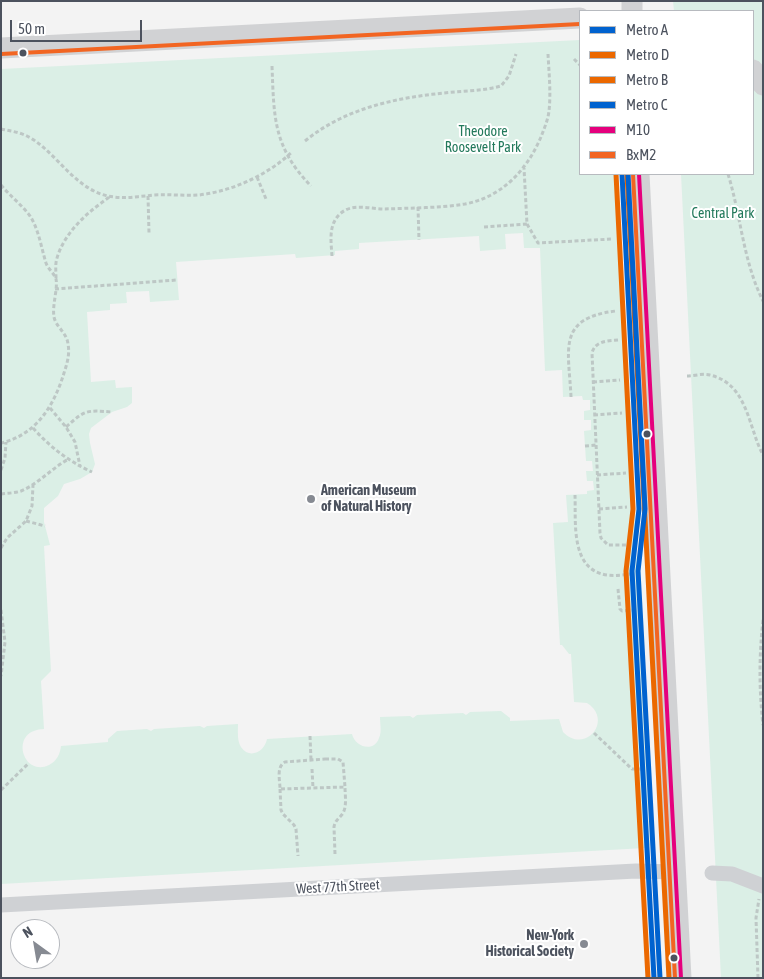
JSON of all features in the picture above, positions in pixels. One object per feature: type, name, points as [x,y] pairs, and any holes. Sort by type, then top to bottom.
[{"type":"main road","points":[[1,48],[579,18]]},
{"type":"main road","points":[[754,72],[763,85]]},
{"type":"main road","points":[[639,175],[681,978]]},
{"type":"street","name":"West 77th Street","points":[[1,905],[636,871],[676,872]]},
{"type":"street","points":[[712,873],[732,874],[762,891]]},
{"type":"path","points":[[305,141],[335,121],[362,109],[388,101],[501,86],[509,76],[516,54]]},
{"type":"path","points":[[332,256],[331,238],[333,223],[341,213],[352,206],[370,209],[456,205],[476,201],[508,184],[524,168],[536,148],[549,113],[548,54]]},
{"type":"path","points":[[574,59],[579,64]]},
{"type":"path","points":[[272,66],[275,120],[280,140],[299,172],[311,186]]},
{"type":"path","points":[[1,129],[26,136],[38,143],[77,180],[93,191],[111,196],[133,198],[198,195],[216,192],[257,177],[275,167],[290,154]]},
{"type":"path","points":[[524,168],[527,224],[538,243],[612,239]]},
{"type":"path","points":[[728,175],[751,274],[763,300]]},
{"type":"path","points":[[257,177],[266,198]]},
{"type":"path","points":[[1,186],[31,217],[42,246],[46,264],[56,279]]},
{"type":"path","points":[[1,443],[28,433],[50,408],[59,391],[68,360],[69,345],[66,335],[55,320],[53,305],[57,258],[66,240],[80,221],[111,196]]},
{"type":"path","points":[[148,196],[149,233]]},
{"type":"path","points":[[418,207],[419,240]]},
{"type":"path","points":[[484,227],[527,224]]},
{"type":"path","points":[[55,289],[177,280]]},
{"type":"path","points":[[571,397],[569,350],[571,333],[576,326],[593,315],[616,311]]},
{"type":"path","points":[[618,340],[599,343],[592,349],[600,533],[604,542],[608,545],[629,545]]},
{"type":"path","points":[[687,376],[708,374],[723,380],[733,389],[744,403],[756,442],[763,455]]},
{"type":"path","points":[[593,382],[620,380]]},
{"type":"path","points":[[50,408],[75,442],[80,467]]},
{"type":"path","points":[[66,428],[79,416],[91,410],[112,412]]},
{"type":"path","points":[[594,415],[622,413]]},
{"type":"path","points":[[33,428],[67,460],[92,472]]},
{"type":"path","points":[[1,470],[5,458],[6,442]]},
{"type":"path","points":[[585,446],[596,445]]},
{"type":"path","points":[[1,494],[19,492],[33,485],[56,466],[67,460]]},
{"type":"path","points":[[597,475],[626,473]]},
{"type":"path","points":[[1,548],[7,538],[26,521],[32,506],[33,485]]},
{"type":"path","points":[[575,495],[578,550],[585,562],[590,568],[605,575],[631,574]]},
{"type":"path","points":[[599,509],[627,507]]},
{"type":"path","points":[[26,521],[45,526]]},
{"type":"path","points":[[618,589],[620,609],[622,611],[632,610]]},
{"type":"path","points":[[1,610],[5,642],[1,676]]},
{"type":"path","points":[[763,620],[759,684],[763,725]]},
{"type":"path","points":[[594,733],[632,769],[641,769]]},
{"type":"path","points":[[310,736],[312,760]]},
{"type":"path","points":[[298,856],[296,829],[281,810],[279,767],[287,761],[340,759],[343,764],[345,807],[341,815],[334,822],[335,854]]},
{"type":"path","points":[[1,790],[29,763]]},
{"type":"path","points":[[312,770],[313,788]]},
{"type":"path","points":[[280,790],[344,787]]},
{"type":"path","points":[[758,978],[756,918],[762,891]]},
{"type":"green space","name":"Central Park","points":[[673,1],[763,1],[763,978],[721,978],[681,175],[754,175],[754,10],[674,10]]},
{"type":"green space","name":"Theodore Roosevelt Park","points":[[579,40],[579,175],[616,175],[650,845],[645,848],[1,884],[1,69]],"holes":[[[523,233],[524,248],[540,248],[545,371],[562,370],[563,397],[582,396],[583,400],[590,400],[590,410],[584,411],[584,420],[591,420],[591,430],[584,431],[586,461],[592,461],[593,471],[586,471],[587,481],[593,481],[594,490],[587,491],[587,494],[566,495],[568,522],[553,523],[560,645],[571,654],[574,702],[587,703],[595,710],[598,718],[597,726],[593,732],[580,740],[571,738],[563,732],[559,719],[510,721],[510,718],[501,711],[470,712],[466,715],[463,713],[417,715],[413,718],[410,716],[380,717],[380,736],[377,743],[369,747],[357,742],[352,734],[267,739],[260,750],[249,753],[240,745],[238,724],[207,726],[204,728],[200,726],[154,729],[151,731],[147,729],[117,731],[108,739],[108,742],[61,746],[58,757],[49,765],[40,767],[32,765],[26,760],[23,752],[23,744],[26,737],[33,731],[44,729],[41,681],[51,671],[44,546],[50,545],[44,522],[44,508],[58,496],[64,484],[80,479],[92,472],[95,464],[90,443],[89,434],[91,428],[112,412],[127,407],[132,403],[132,387],[116,388],[115,380],[91,382],[87,312],[110,310],[110,304],[127,303],[126,292],[149,291],[150,302],[179,300],[176,262],[295,254],[296,258],[335,255],[335,251],[359,249],[359,243],[479,236],[480,251],[506,249],[505,234]]]},
{"type":"metro line","name":"B","points":[[616,175],[633,509],[626,571],[648,978]]},
{"type":"metro line","name":"A","points":[[622,175],[639,509],[632,571],[654,978]]},
{"type":"metro line","name":"D","points":[[627,175],[669,978]]},
{"type":"metro line","name":"C","points":[[628,175],[645,509],[638,571],[660,978]]},
{"type":"transit line","name":"BxM2","points":[[1,54],[579,24]]},
{"type":"transit line","name":"BxM2","points":[[633,175],[675,978]]},
{"type":"transit line","name":"M10","points":[[639,175],[681,978]]},
{"type":"place","name":"American Museum of Natural History","points":[[311,499]]},
{"type":"place","name":"New-York Historical Society","points":[[584,944]]}]
